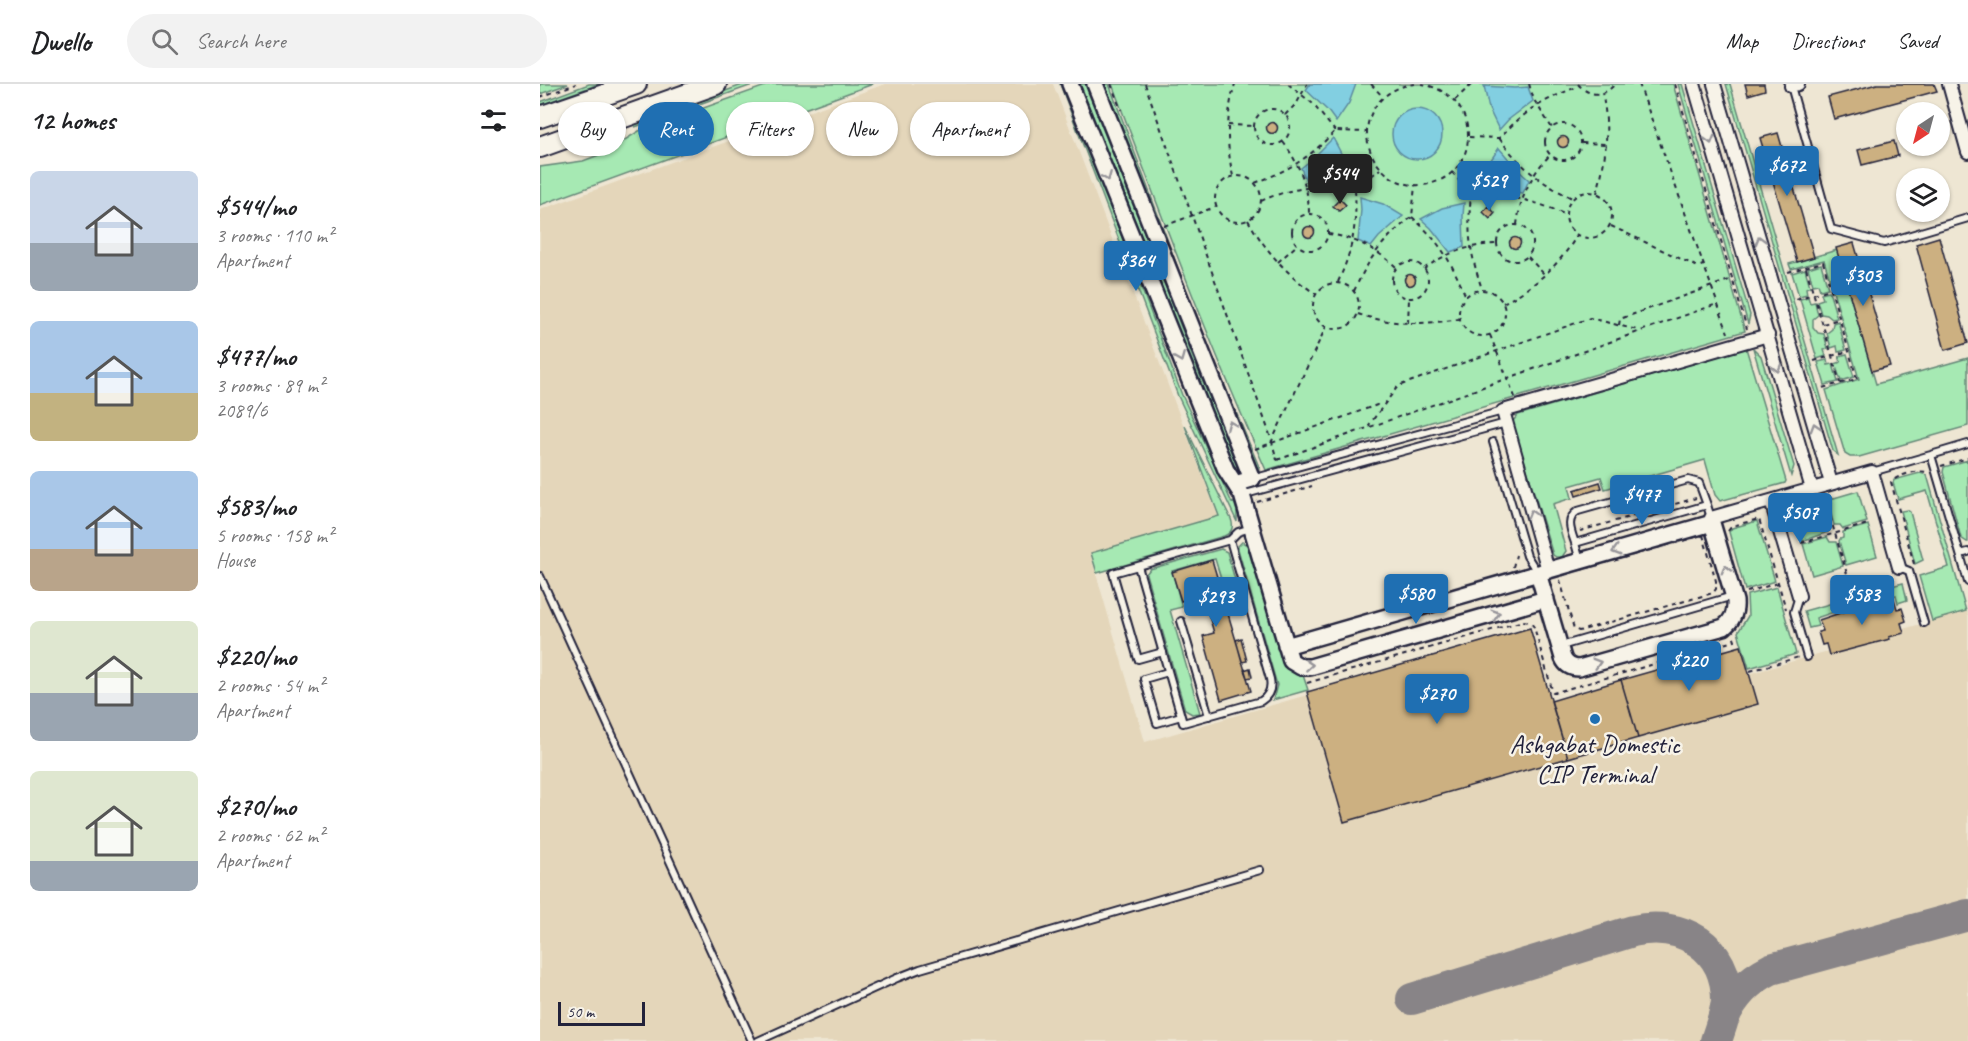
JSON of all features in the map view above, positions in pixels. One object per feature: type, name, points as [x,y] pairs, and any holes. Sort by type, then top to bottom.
[{"type":"main road","points":[[540,117],[636,84]]},
{"type":"main road","points":[[540,147],[716,84]]},
{"type":"street","points":[[1070,84],[1151,288],[1227,470],[1244,494],[1251,527],[1286,646],[1295,664],[1310,668],[1546,599]]},
{"type":"street","points":[[1095,84],[1252,479],[1244,494]]},
{"type":"street","points":[[1694,84],[1812,489]]},
{"type":"street","points":[[1714,84],[1831,483]]},
{"type":"street","points":[[1949,84],[1968,149]]},
{"type":"street","points":[[1712,520],[1740,597],[1732,618],[1724,627],[1579,668],[1569,666],[1564,662],[1546,599],[1543,572],[1504,417],[1768,335]]},
{"type":"street","points":[[1286,646],[1543,572],[1872,472],[1899,567]]},
{"type":"street","points":[[1771,501],[1799,596]]},
{"type":"lane","points":[[1795,85],[1831,229],[1884,243],[1968,218]]},
{"type":"lane","points":[[1244,494],[1504,417]]},
{"type":"lane","points":[[1252,479],[1504,417]]},
{"type":"lane","points":[[1494,442],[1527,556],[1543,572]]},
{"type":"lane","points":[[1872,472],[1968,444]]},
{"type":"lane","points":[[1931,455],[1968,582]]},
{"type":"lane","points":[[1580,561],[1570,520],[1571,516],[1578,511],[1688,480],[1699,483],[1712,520]]},
{"type":"lane","points":[[1575,543],[1707,505]]},
{"type":"lane","points":[[1163,652],[1138,659],[1113,573],[1230,540],[1239,532],[1251,527]]},
{"type":"lane","points":[[1138,566],[1183,723],[1209,716],[1261,701],[1268,696],[1271,688],[1230,540]]},
{"type":"lane","points":[[1960,554],[1968,552]]},
{"type":"lane","points":[[1899,567],[1909,572],[1924,623]]},
{"type":"lane","points":[[540,576],[752,1041]]},
{"type":"lane","points":[[1799,596],[1794,612],[1804,657]]},
{"type":"lane","points":[[1559,646],[1740,597]]},
{"type":"lane","points":[[1181,621],[1209,716]]},
{"type":"lane","points":[[1168,672],[1144,679],[1157,723],[1181,716]]},
{"type":"lane","points":[[758,1041],[920,969],[1260,870]]},
{"type":"path","points":[[540,97],[576,84]]},
{"type":"path","points":[[1111,84],[1124,117]]},
{"type":"path","points":[[1145,84],[1280,466]]},
{"type":"path","points":[[1233,176],[1229,161],[1228,125],[1235,84]]},
{"type":"path","points":[[1288,84],[1324,115],[1335,131]]},
{"type":"path","points":[[1285,115],[1297,103],[1307,84]]},
{"type":"path","points":[[1371,84],[1383,97]]},
{"type":"path","points":[[1415,84],[1394,89],[1383,97],[1369,119],[1367,132],[1368,145],[1380,169],[1396,180],[1416,185],[1435,182],[1452,172],[1461,162],[1468,137],[1463,111],[1455,100],[1433,86],[1422,84]]},
{"type":"path","points":[[1455,100],[1472,84]]},
{"type":"path","points":[[1529,84],[1537,105],[1552,128]]},
{"type":"path","points":[[1468,137],[1499,138],[1513,123],[1537,105],[1556,95],[1579,85],[1592,93],[1602,93],[1611,89],[1615,84]]},
{"type":"path","points":[[1639,84],[1729,337]]},
{"type":"path","points":[[1675,84],[1747,329],[1745,334]]},
{"type":"path","points":[[1597,193],[1606,144],[1602,93]]},
{"type":"path","points":[[1276,110],[1285,115],[1290,129],[1283,142],[1273,145],[1263,143],[1256,136],[1254,126],[1258,116],[1266,111],[1276,110]]},
{"type":"path","points":[[1561,124],[1571,126],[1578,133],[1581,143],[1577,152],[1569,159],[1559,159],[1550,155],[1545,146],[1546,136],[1552,128],[1561,124]]},
{"type":"path","points":[[1228,125],[1254,126]]},
{"type":"path","points":[[1255,183],[1297,164],[1321,146],[1335,131],[1367,132]]},
{"type":"path","points":[[1499,138],[1511,155],[1534,176],[1573,198]]},
{"type":"path","points":[[1283,142],[1297,164],[1309,197],[1309,214]]},
{"type":"path","points":[[1581,143],[1606,144]]},
{"type":"path","points":[[1516,225],[1523,199],[1538,167],[1550,155]]},
{"type":"path","points":[[1261,201],[1286,191],[1305,187],[1336,186],[1355,189],[1380,169]]},
{"type":"path","points":[[1452,172],[1471,195],[1470,247],[1474,267],[1483,290]]},
{"type":"path","points":[[1233,176],[1247,177],[1255,183],[1260,191],[1261,201],[1256,214],[1248,220],[1239,222],[1221,215],[1216,207],[1215,197],[1224,180],[1233,176]]},
{"type":"path","points":[[1354,291],[1364,268],[1375,251],[1396,229],[1412,217],[1416,185]]},
{"type":"path","points":[[1337,283],[1353,241],[1356,211],[1355,189]]},
{"type":"path","points":[[1583,192],[1597,193],[1611,206],[1610,225],[1604,233],[1595,237],[1586,238],[1577,235],[1567,224],[1568,205],[1573,198],[1583,192]]},
{"type":"path","points":[[1471,195],[1523,199],[1566,215]]},
{"type":"path","points":[[1168,235],[1164,226],[1216,207]]},
{"type":"path","points":[[1314,215],[1326,224],[1328,234],[1323,244],[1315,249],[1305,249],[1297,244],[1292,235],[1293,225],[1300,217],[1314,215]]},
{"type":"path","points":[[1412,217],[1434,238],[1447,255],[1466,297]]},
{"type":"path","points":[[1248,220],[1265,247],[1278,262],[1316,294]]},
{"type":"path","points":[[1516,225],[1526,229],[1532,237],[1532,248],[1527,256],[1518,261],[1508,260],[1500,253],[1497,244],[1499,234],[1503,230],[1516,225]]},
{"type":"path","points":[[1610,225],[1698,267],[1703,265]]},
{"type":"path","points":[[1328,234],[1343,236],[1375,251],[1397,268]]},
{"type":"path","points":[[1503,303],[1530,287],[1545,274],[1569,248],[1577,235]]},
{"type":"path","points":[[1278,262],[1297,244]]},
{"type":"path","points":[[1424,269],[1436,260],[1470,247],[1480,244],[1497,244]]},
{"type":"path","points":[[1527,256],[1545,274]]},
{"type":"path","points":[[1788,272],[1823,262],[1857,378],[1822,388]]},
{"type":"path","points":[[1416,263],[1424,269],[1428,278],[1426,288],[1419,295],[1409,298],[1400,294],[1394,287],[1392,277],[1401,264],[1416,263]]},
{"type":"path","points":[[1806,267],[1840,383]]},
{"type":"path","points":[[1619,325],[1620,319],[1732,279]]},
{"type":"path","points":[[1327,284],[1346,285],[1354,291],[1358,299],[1358,314],[1353,322],[1335,329],[1326,327],[1318,321],[1313,313],[1313,303],[1316,294],[1327,284]]},
{"type":"path","points":[[1796,299],[1830,289]]},
{"type":"path","points":[[1483,290],[1493,293],[1503,303],[1505,312],[1504,322],[1498,330],[1481,337],[1471,334],[1464,328],[1459,309],[1466,297],[1483,290]]},
{"type":"path","points":[[1408,323],[1409,298]]},
{"type":"path","points":[[1277,460],[1718,304]]},
{"type":"path","points":[[1358,314],[1389,322],[1426,324],[1460,319]]},
{"type":"path","points":[[1370,428],[1369,425],[1398,386],[1590,318],[1637,330],[1638,333]]},
{"type":"path","points":[[1822,324],[1839,319]]},
{"type":"path","points":[[1271,443],[1326,327]]},
{"type":"path","points":[[1490,335],[1516,401]]},
{"type":"path","points":[[1814,361],[1849,351]]},
{"type":"path","points":[[1257,457],[1254,449],[1377,405],[1381,408]]},
{"type":"path","points":[[1944,465],[1968,458]]},
{"type":"path","points":[[1914,563],[1891,482],[1894,478],[1920,471],[1928,475]]},
{"type":"path","points":[[1244,494],[1317,485]]},
{"type":"path","points":[[1579,531],[1695,498]]},
{"type":"path","points":[[1825,500],[1853,594]]},
{"type":"path","points":[[1728,537],[1728,531],[1732,526],[1760,519],[1788,615]]},
{"type":"path","points":[[1802,543],[1868,524]]},
{"type":"path","points":[[1569,615],[1573,627],[1579,631],[1711,594],[1717,585],[1710,559]]},
{"type":"path","points":[[1740,597],[1744,593],[1779,583]]},
{"type":"path","points":[[1307,683],[1523,621],[1530,622],[1534,627],[1553,693],[1735,641],[1733,634],[1737,630]]},
{"type":"path","points":[[1750,671],[1804,657]]},
{"type":"shaded area","points":[[885,84],[1053,84],[1218,516],[1090,553],[1145,742],[1307,695],[1307,692],[1530,628],[1551,701],[1741,646],[1749,674],[1828,651],[1826,644],[1822,645],[1818,632],[1822,631],[1819,620],[1849,610],[1848,607],[1862,602],[1864,606],[1894,599],[1897,609],[1902,608],[1906,621],[1901,623],[1903,629],[1967,611],[1968,1041],[540,1041],[540,210],[688,156],[714,156],[714,146],[726,142],[726,156],[814,156],[814,110],[826,106],[826,156],[898,156],[898,102],[836,102]]},
{"type":"green space","points":[[540,84],[568,84],[540,94]]},
{"type":"green space","points":[[589,84],[599,84],[540,105],[540,102]]},
{"type":"green space","points":[[745,84],[755,84],[705,102],[695,102]]},
{"type":"green space","points":[[771,84],[873,84],[814,105],[814,102],[726,102],[726,137],[714,142],[714,104]]},
{"type":"green space","points":[[1060,84],[1064,84],[1182,395],[1232,503],[1234,502],[1237,522],[1178,396]]},
{"type":"green space","points":[[1080,84],[1087,84],[1197,368],[1238,464],[1235,468],[1232,466],[1160,292]]},
{"type":"green space","points":[[1105,84],[1109,84],[1200,327],[1260,469],[1255,466],[1197,328]]},
{"type":"green space","points":[[1112,84],[1673,84],[1745,331],[1266,470],[1205,327]]},
{"type":"green space","points":[[1678,84],[1682,84],[1750,315],[1748,324]]},
{"type":"green space","points":[[1726,84],[1730,84],[1838,455],[1833,451]]},
{"type":"green space","points":[[638,132],[638,156],[675,156],[540,205],[540,167],[583,161],[596,156],[626,156],[626,139]]},
{"type":"green space","points":[[1837,250],[1876,384],[1968,358],[1968,426],[1859,457],[1850,457],[1845,454],[1826,390],[1859,379],[1824,260],[1791,269],[1789,264]]},
{"type":"green space","points":[[1821,264],[1828,288],[1820,290],[1818,284],[1813,285],[1808,268]]},
{"type":"green space","points":[[1805,269],[1810,286],[1806,288],[1807,294],[1799,296],[1792,273]]},
{"type":"green space","points":[[1829,291],[1837,318],[1832,319],[1821,314],[1817,301],[1823,299],[1821,293]]},
{"type":"green space","points":[[1808,297],[1810,303],[1815,302],[1818,315],[1813,319],[1813,327],[1818,333],[1824,334],[1828,349],[1824,350],[1826,356],[1817,359],[1800,299]]},
{"type":"green space","points":[[1838,321],[1846,350],[1838,352],[1837,346],[1831,348],[1827,333],[1832,329],[1833,323]]},
{"type":"green space","points":[[1746,348],[1785,483],[1720,501],[1715,495],[1705,460],[1605,489],[1601,477],[1569,486],[1572,498],[1553,504],[1566,551],[1562,557],[1553,555],[1513,424],[1518,415]]},
{"type":"green space","points":[[1753,348],[1761,356],[1794,466],[1791,476]]},
{"type":"green space","points":[[1847,354],[1854,377],[1841,381],[1835,364],[1841,362],[1839,356]]},
{"type":"green space","points":[[1827,360],[1828,365],[1833,364],[1838,382],[1825,385],[1818,362]]},
{"type":"green space","points":[[1185,426],[1231,519],[1231,531],[1224,536],[1097,573],[1091,553],[1219,516]]},
{"type":"green space","points":[[1968,460],[1967,542],[1961,538],[1943,472],[1944,467]]},
{"type":"green space","points":[[1920,473],[1927,475],[1966,611],[1932,621],[1919,576],[1949,567],[1927,491],[1898,499],[1893,483],[1894,480]]},
{"type":"green space","points":[[1858,491],[1867,522],[1843,529],[1840,525],[1834,525],[1827,500]]},
{"type":"green space","points":[[1824,501],[1831,525],[1827,528],[1828,532],[1802,541],[1793,510]]},
{"type":"green space","points":[[1901,511],[1910,512],[1923,560],[1915,564]]},
{"type":"green space","points":[[1757,521],[1775,581],[1745,590],[1729,532],[1732,528]]},
{"type":"green space","points":[[1868,525],[1877,556],[1846,565],[1839,541],[1843,538],[1843,532]]},
{"type":"green space","points":[[1827,537],[1830,542],[1836,542],[1843,566],[1812,575],[1803,544]]},
{"type":"green space","points":[[1242,542],[1249,546],[1283,660],[1293,671],[1303,675],[1308,690],[1273,700],[1277,685],[1238,549]]},
{"type":"green space","points":[[1221,549],[1227,552],[1243,608],[1231,612],[1215,559],[1172,571],[1182,607],[1170,610],[1200,713],[1192,714],[1185,710],[1146,574],[1150,569]]},
{"type":"green space","points":[[1903,583],[1907,600],[1898,603],[1896,595],[1865,602],[1862,594]]},
{"type":"green space","points":[[1777,587],[1796,654],[1749,668],[1738,632],[1748,616],[1747,595]]},
{"type":"green space","points":[[1844,600],[1846,608],[1816,618],[1818,626],[1809,628],[1804,611]]},
{"type":"water","points":[[1310,84],[1356,84],[1349,103],[1336,122],[1306,90]]},
{"type":"water","points":[[1484,86],[1528,87],[1533,101],[1499,130],[1489,109]]},
{"type":"water","points":[[1412,109],[1422,109],[1435,116],[1442,129],[1442,139],[1435,152],[1422,159],[1412,159],[1403,155],[1396,148],[1392,139],[1392,129],[1396,120],[1403,113]]},
{"type":"water","points":[[1333,138],[1344,159],[1349,182],[1306,181],[1301,168]]},
{"type":"water","points":[[1499,148],[1529,180],[1523,193],[1479,189],[1486,167]]},
{"type":"water","points":[[1360,197],[1383,204],[1403,216],[1371,247],[1358,241]]},
{"type":"water","points":[[1464,203],[1464,247],[1450,252],[1421,219],[1442,208]]},
{"type":"building","points":[[1745,84],[1764,84],[1765,90],[1748,95]]},
{"type":"building","points":[[1877,84],[1934,84],[1937,91],[1834,119],[1828,97]]},
{"type":"building","points":[[1272,123],[1276,124],[1276,132],[1272,133],[1268,132],[1267,128],[1268,124]]},
{"type":"building","points":[[1778,133],[1814,257],[1797,262],[1760,138]]},
{"type":"building","points":[[1563,136],[1569,142],[1563,148],[1557,142]]},
{"type":"building","points":[[1894,141],[1896,156],[1898,156],[1862,165],[1858,150]]},
{"type":"building","points":[[1340,199],[1346,205],[1339,211],[1333,206]]},
{"type":"building","points":[[1488,206],[1495,213],[1490,219],[1483,212]]},
{"type":"building","points":[[1309,227],[1313,228],[1313,236],[1309,237],[1305,236],[1304,232],[1305,228]]},
{"type":"building","points":[[1939,237],[1968,343],[1945,350],[1916,244]]},
{"type":"building","points":[[1515,238],[1519,239],[1519,247],[1515,248],[1511,247],[1510,243],[1511,239]]},
{"type":"building","points":[[1854,243],[1890,366],[1872,371],[1836,248]]},
{"type":"building","points":[[1410,275],[1414,276],[1414,284],[1410,285],[1406,284],[1405,280],[1406,276]]},
{"type":"building","points":[[1600,482],[1602,488],[1576,496],[1574,490]]},
{"type":"building","points":[[1212,560],[1251,691],[1221,700],[1203,636],[1214,633],[1203,595],[1181,601],[1172,572]]},
{"type":"building","points":[[1894,599],[1897,609],[1902,608],[1906,621],[1901,623],[1904,633],[1889,637],[1890,639],[1829,655],[1826,644],[1822,645],[1818,632],[1823,631],[1819,620],[1849,610],[1848,607],[1862,602],[1863,606]]},
{"type":"building","points":[[1530,628],[1568,758],[1344,822],[1307,692]]},
{"type":"building","points":[[1241,638],[1247,661],[1242,662],[1236,640]]},
{"type":"building","points":[[1741,646],[1758,704],[1638,738],[1621,680]]},
{"type":"building","points":[[1250,668],[1252,677],[1247,678],[1244,670]]},
{"type":"building","name":"Ashgabat Domestic CIP Terminal","points":[[1621,680],[1638,738],[1568,758],[1551,701]]},
{"type":"taxiway","points":[[1723,1019],[1742,990],[1771,969],[1968,915]]},
{"type":"taxiway","points":[[1412,999],[1633,931],[1668,930],[1684,934],[1698,942],[1710,952],[1719,965],[1725,981],[1727,1000],[1716,1041]]},
{"type":"place","name":"Ashgabat Domestic CIP Terminal","points":[[1595,719]]}]
